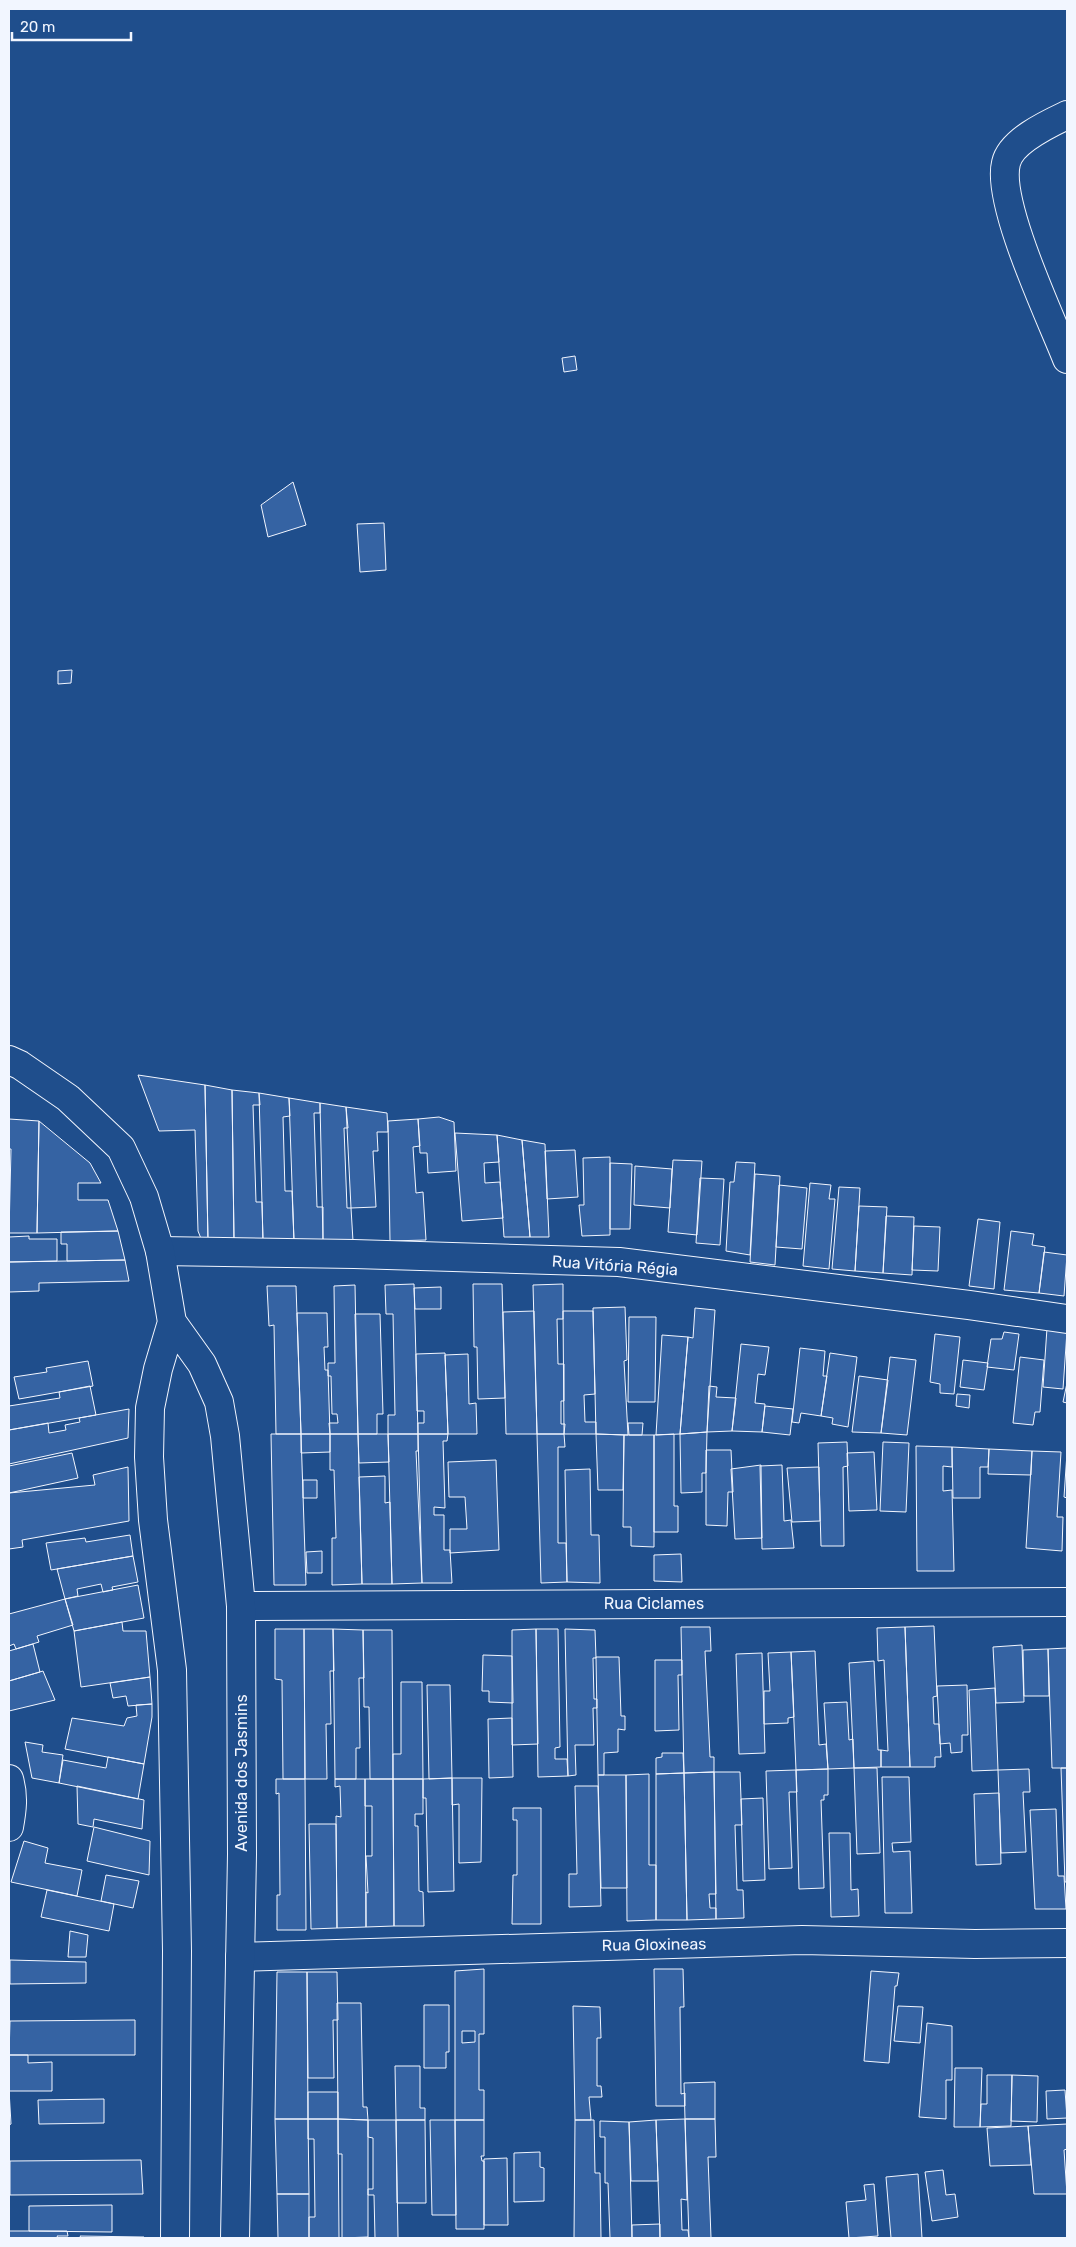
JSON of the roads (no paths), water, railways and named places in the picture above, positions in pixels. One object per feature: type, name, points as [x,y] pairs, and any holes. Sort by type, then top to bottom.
[{"type":"street","points":[[1067,115],[1038,130],[1016,146],[1006,162],[1006,181],[1009,207],[1023,248],[1067,359]]},
{"type":"street","name":"Avenida dos Jasmins","points":[[9,1060],[20,1065],[68,1098],[121,1148],[144,1197],[160,1250],[172,1322],[158,1369],[150,1408],[149,1456],[153,1520],[172,1680],[177,1951],[175,2238]]},
{"type":"street","name":"Rua Vitória Régia","points":[[160,1250],[619,1262],[969,1305],[1067,1319]]},
{"type":"street","name":"Avenida dos Jasmins","points":[[172,1322],[202,1364],[219,1402],[225,1436],[241,1606],[240,1957],[235,2238]]},
{"type":"street","name":"Rua Ciclames","points":[[241,1606],[1067,1602]]},
{"type":"street","points":[[9,1779],[12,1789],[13,1809],[9,1827]]},
{"type":"street","name":"Rua Gloxineas","points":[[240,1957],[802,1940],[975,1944],[1067,1943]]}]
